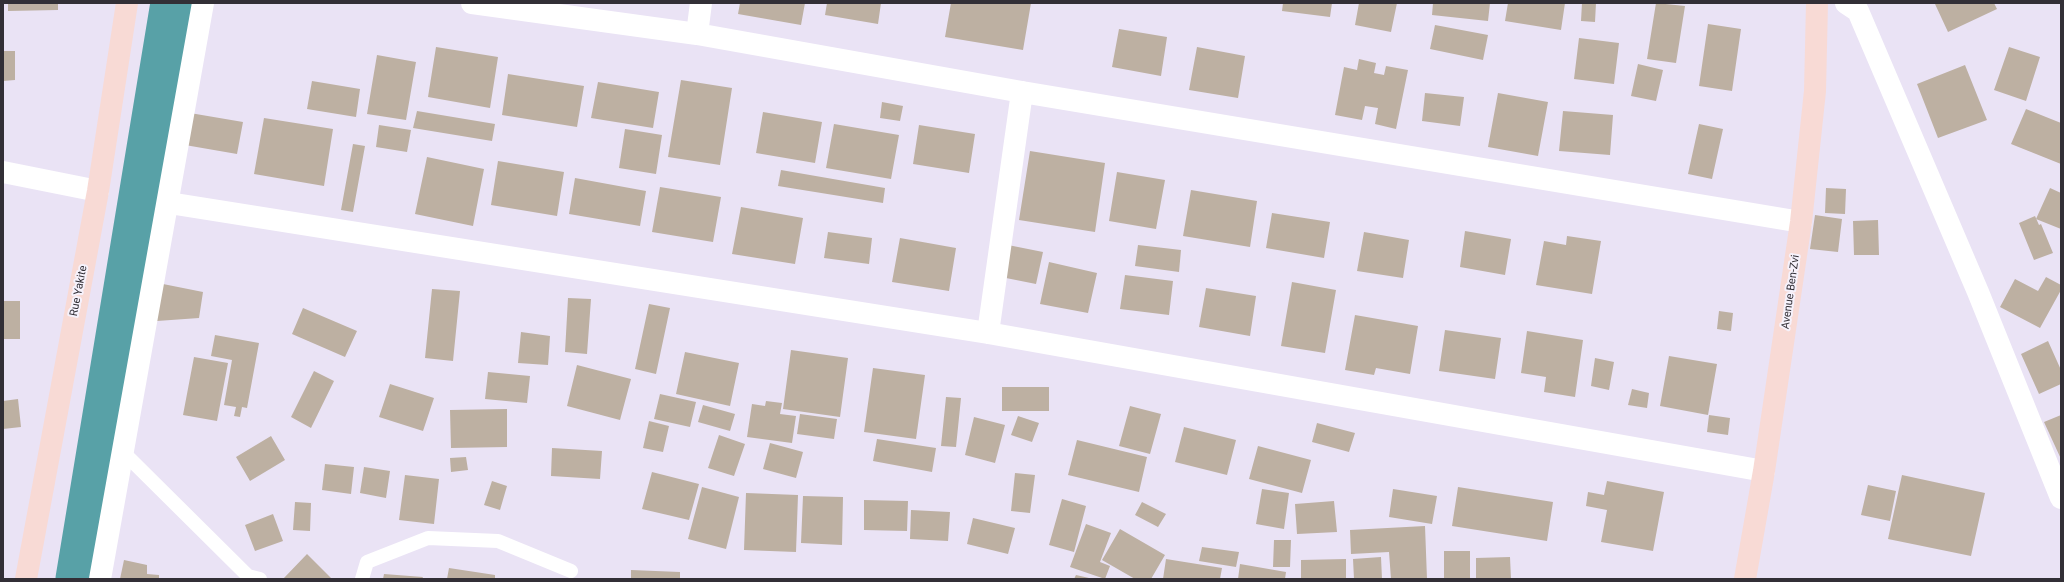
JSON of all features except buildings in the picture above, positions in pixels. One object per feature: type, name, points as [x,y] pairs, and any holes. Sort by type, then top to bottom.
[{"type":"main road","name":"Rue Yakite","points":[[26,579],[98,191],[127,3]]},
{"type":"main road","name":"Avenue Ben-Zvi","points":[[1745,579],[1764,471],[1801,222],[1815,91],[1817,3]]},
{"type":"street","points":[[100,579],[204,3]]},
{"type":"street","points":[[472,3],[697,34],[1022,92],[1801,222]]},
{"type":"street","points":[[697,34],[701,3]]},
{"type":"street","points":[[1846,3],[1858,11],[1978,292],[2061,498]]},
{"type":"street","points":[[988,333],[1022,92]]},
{"type":"street","points":[[3,172],[98,191]]},
{"type":"street","points":[[169,203],[988,333],[1764,471]]},
{"type":"lane","points":[[122,451],[248,576],[260,579]]},
{"type":"lane","points":[[362,579],[367,562],[428,538],[498,541],[571,571]]},
{"type":"waterway","points":[[80,579],[175,3]]}]
